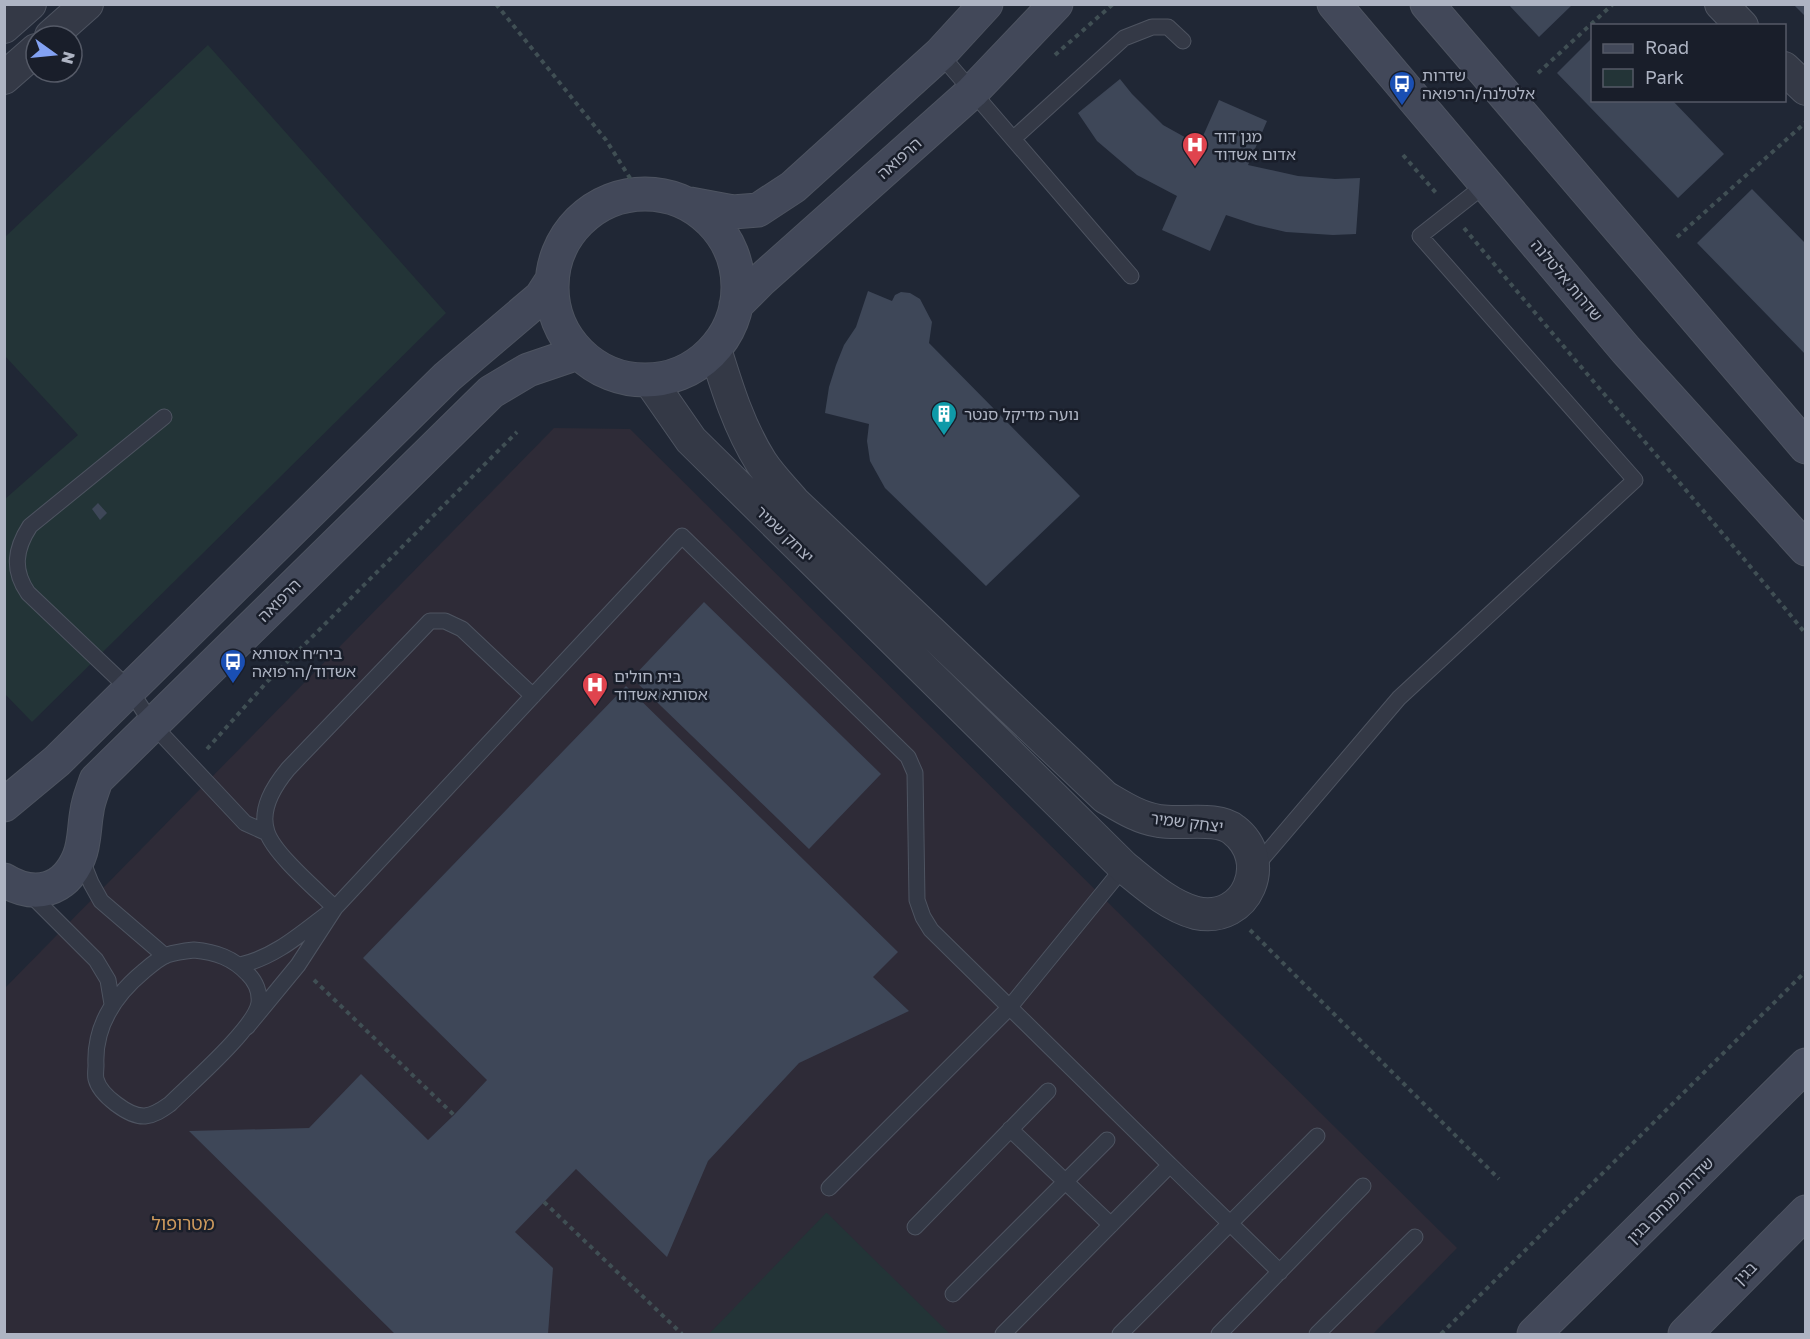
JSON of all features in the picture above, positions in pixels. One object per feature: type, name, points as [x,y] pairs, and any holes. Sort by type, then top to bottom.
[{"type":"street","points":[[4,27],[30,4]]},
{"type":"street","points":[[64,24],[87,4]]},
{"type":"street","points":[[688,204],[712,222],[729,246],[738,275],[736,305],[729,328],[715,349],[697,365],[674,376],[650,381],[623,378],[599,369],[578,353],[562,332],[554,307],[552,280],[555,261],[573,227],[587,214],[612,200],[640,194],[665,195],[688,204],[733,212],[758,210],[793,187],[940,54],[986,4]]},
{"type":"street","name":"הרפואה","points":[[736,305],[761,280],[972,92],[1056,4]]},
{"type":"street","name":"שדרות אלטלנה","points":[[1334,4],[1626,350],[1806,549]]},
{"type":"street","points":[[1427,4],[1806,447]]},
{"type":"street","points":[[1721,4],[1740,24]]},
{"type":"street","points":[[4,78],[24,60]]},
{"type":"street","points":[[1786,69],[1806,89]]},
{"type":"street","points":[[4,805],[57,761],[447,377],[541,297],[552,280]]},
{"type":"street","name":"יצחק שמיר","points":[[715,349],[728,392],[743,429],[762,463],[794,502],[1105,797],[1130,812],[1155,820],[1175,824],[1208,822],[1222,824],[1234,830],[1243,840],[1252,858],[1253,869]]},
{"type":"street","name":"הרפואה","points":[[16,885],[45,890],[60,883],[71,872],[80,855],[87,807],[96,780],[491,392],[528,370],[578,353]]},
{"type":"street","name":"יצחק שמיר","points":[[650,381],[691,440],[1124,867],[1161,896],[1196,913],[1213,915],[1230,910]]},
{"type":"street","points":[[1230,910],[1240,903],[1253,869]]},
{"type":"street","name":"שדרות מנחם בגין","points":[[1534,1335],[1806,1065]]},
{"type":"street","name":"בגין","points":[[1685,1335],[1806,1212]]},
{"type":"lane","points":[[1013,139],[1124,38],[1152,27],[1168,27],[1183,41]]},
{"type":"lane","points":[[940,54],[1131,276]]},
{"type":"lane","points":[[1253,869],[1399,698],[1635,480],[1420,236],[1486,184]]},
{"type":"lane","points":[[164,417],[41,516],[22,538],[17,551],[17,568],[28,594],[130,690],[153,724],[245,823],[267,833]]},
{"type":"lane","points":[[240,964],[252,962],[278,951],[335,908],[682,536],[908,757],[915,773],[917,900],[931,930],[1280,1272]]},
{"type":"lane","points":[[335,908],[287,860],[267,833],[265,818],[268,803],[274,786],[288,769],[430,621],[446,621],[462,629],[533,696]]},
{"type":"lane","points":[[80,855],[101,901],[165,956]]},
{"type":"lane","points":[[830,1188],[1009,1008],[1124,867]]},
{"type":"lane","points":[[16,885],[96,960],[108,980],[112,1004]]},
{"type":"lane","points":[[247,1027],[259,1006],[259,992],[252,977],[240,964],[225,956],[194,950],[165,956],[128,985],[112,1004],[100,1029],[95,1054],[96,1081],[109,1098],[132,1114],[145,1116],[158,1112],[170,1104],[247,1027],[298,965],[335,908]]},
{"type":"lane","points":[[915,1227],[1048,1091]]},
{"type":"lane","points":[[1010,1130],[1111,1225]]},
{"type":"lane","points":[[1120,1335],[1317,1136]]},
{"type":"lane","points":[[953,1294],[1107,1140]]},
{"type":"lane","points":[[1003,1335],[1170,1165]]},
{"type":"lane","points":[[1219,1335],[1363,1186]]},
{"type":"lane","points":[[1317,1335],[1414,1237]]},
{"type":"path","points":[[496,4],[606,140],[640,194]]},
{"type":"path","points":[[1052,58],[1113,4]]},
{"type":"path","points":[[1591,24],[1613,4]]},
{"type":"path","points":[[1538,73],[1591,24]]},
{"type":"path","points":[[1677,237],[1806,123]]},
{"type":"path","points":[[1403,154],[1574,361],[1727,538],[1806,634]]},
{"type":"path","points":[[191,765],[266,683],[517,432]]},
{"type":"path","points":[[1230,910],[1499,1179]]},
{"type":"path","points":[[298,965],[454,1115]]},
{"type":"path","points":[[1441,1335],[1806,971]]},
{"type":"path","points":[[544,1202],[682,1335]]},
{"type":"shaded area","name":"בית חולים אסותא אשדוד","points":[[554,428],[630,429],[1457,1248],[1373,1334],[5,1334],[5,988]]},
{"type":"green space","points":[[208,45],[446,313],[32,722],[5,694],[5,499],[78,435],[5,356],[5,237]]},
{"type":"green space","points":[[827,1213],[950,1334],[709,1334]]},
{"type":"building","points":[[1508,4],[1573,4],[1539,37]]},
{"type":"building","points":[[1793,4],[1806,4],[1806,17]]},
{"type":"building","points":[[1591,39],[1591,102],[1674,102],[1724,154],[1678,198],[1557,73]]},
{"type":"building","name":"מגן דוד אדום אשדוד","points":[[1120,79],[1163,125],[1199,145],[1219,100],[1267,121],[1248,165],[1298,176],[1335,179],[1360,178],[1356,234],[1286,232],[1226,215],[1210,251],[1162,230],[1177,196],[1137,175],[1097,141],[1078,113]]},
{"type":"building","points":[[1752,189],[1806,244],[1806,355],[1697,243]]},
{"type":"building","name":"נועה מדיקל סנטר","points":[[868,291],[892,301],[895,295],[901,292],[910,293],[920,299],[932,322],[929,343],[1080,496],[986,586],[885,488],[870,461],[867,441],[869,424],[825,413],[829,387],[836,365],[844,345],[856,327]]},
{"type":"building","points":[[98,503],[107,513],[100,520],[92,509]]},
{"type":"building","points":[[704,602],[881,774],[809,849],[632,678]]},
{"type":"building","points":[[626,686],[898,952],[873,977],[909,1011],[799,1063],[708,1161],[667,1257],[576,1169],[515,1232],[553,1268],[548,1334],[395,1334],[189,1131],[309,1128],[361,1074],[428,1140],[454,1115],[487,1080],[363,958]]},
{"type":"place","name":"שדרות אלטלנה/הרפואה","points":[[1402,107]]},
{"type":"place","name":"מגן דוד אדום אשדוד","points":[[1195,168]]},
{"type":"place","name":"נועה מדיקל סנטר","points":[[944,437]]},
{"type":"place","name":"ביה״ח אסותא אשדוד/הרפואה","points":[[233,685]]},
{"type":"place","name":"בית חולים אסותא אשדוד","points":[[595,708]]},
{"type":"district","name":"מטרופול","points":[[183,1223]]}]
